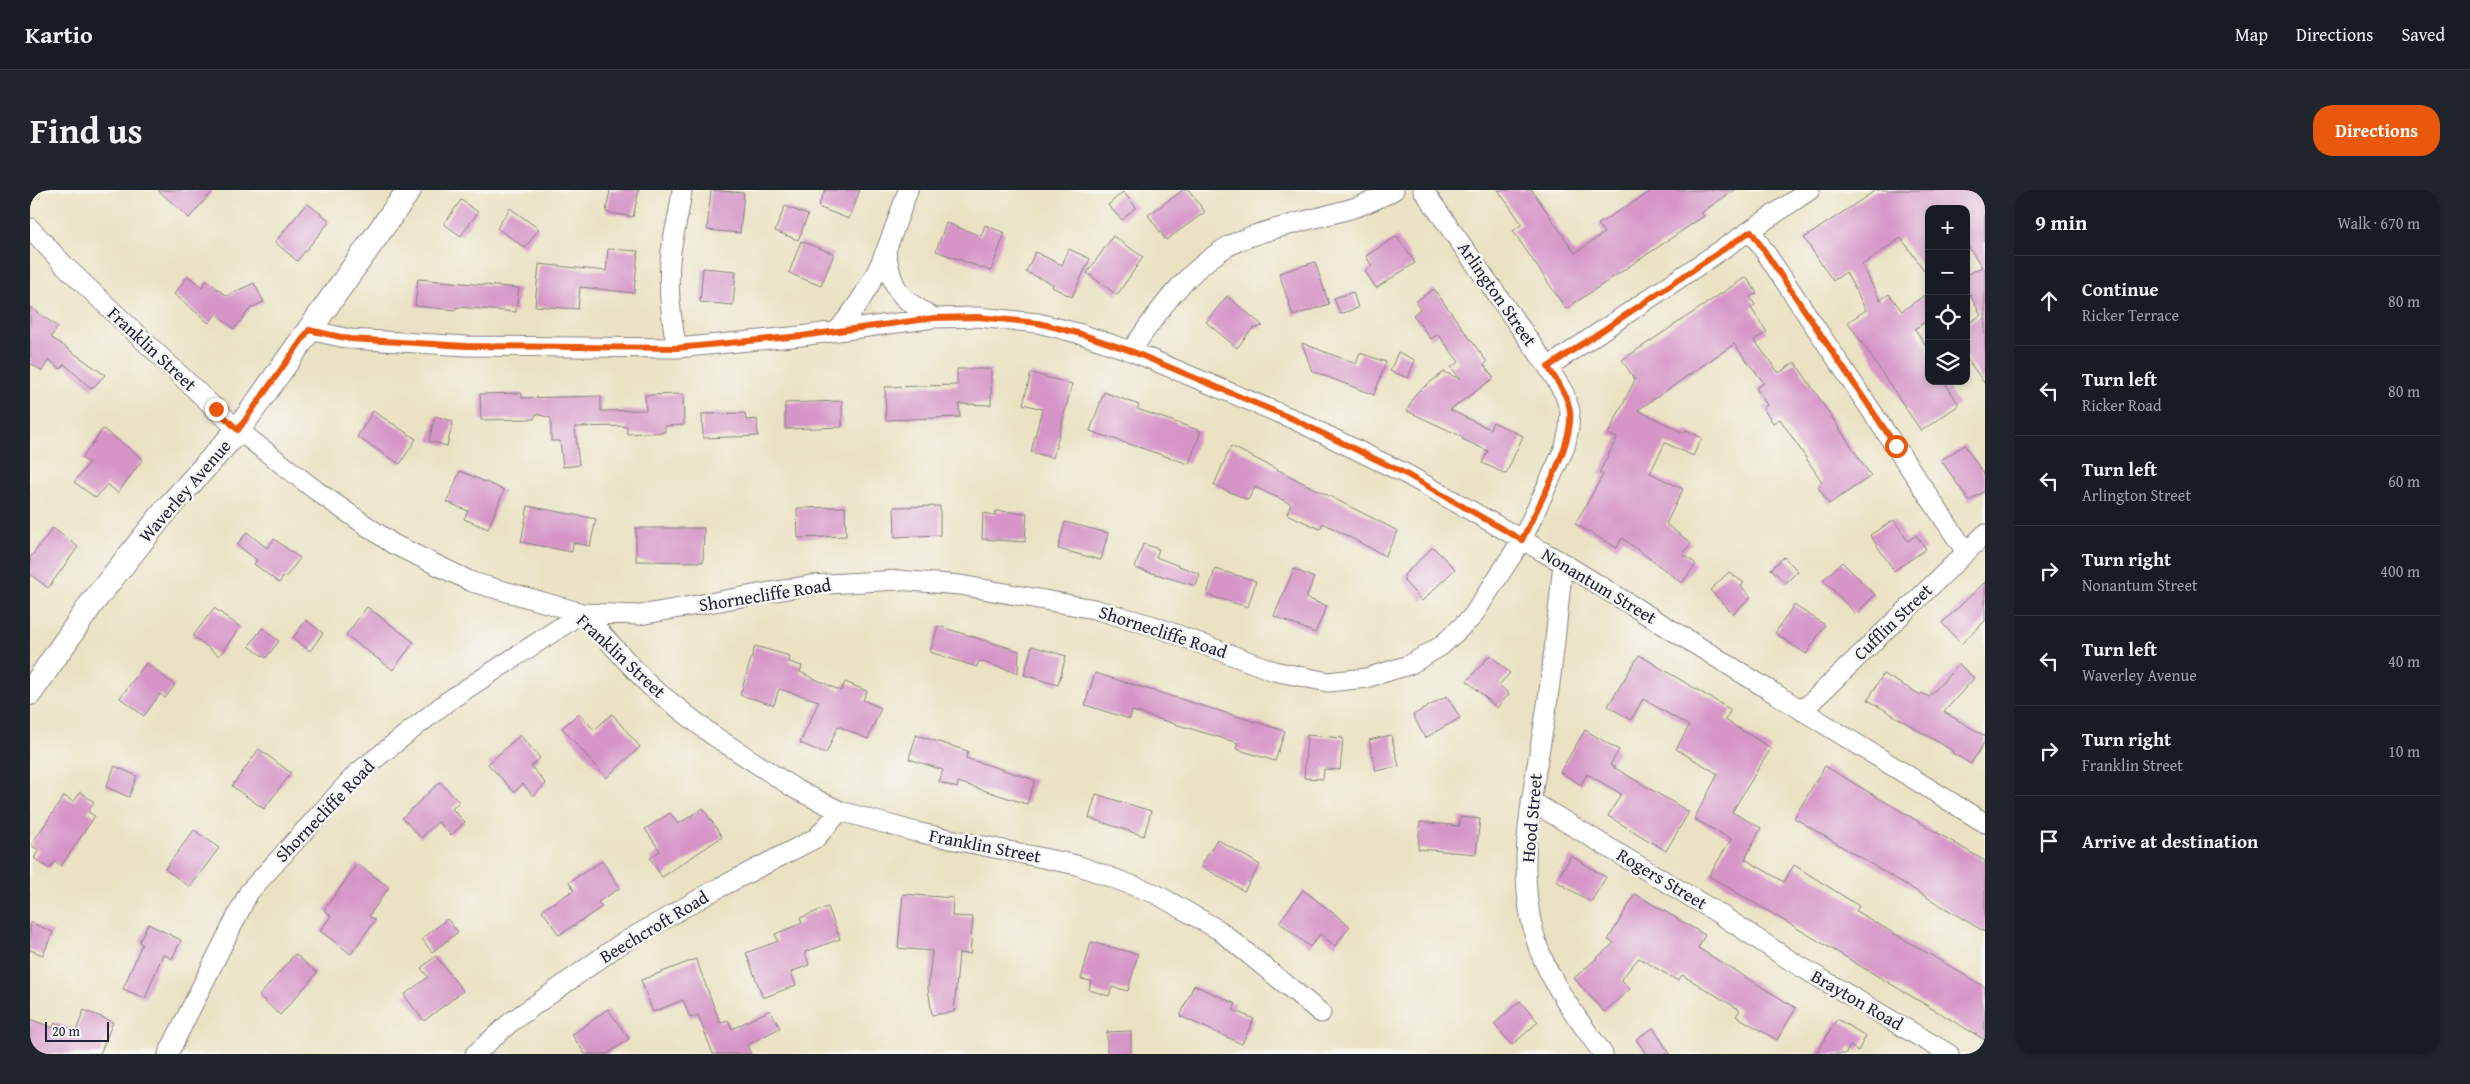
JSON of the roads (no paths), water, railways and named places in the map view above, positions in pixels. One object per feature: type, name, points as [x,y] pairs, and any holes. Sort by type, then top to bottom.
[{"type":"street","name":"Waverley Avenue","points":[[30,693],[92,603],[166,508],[238,430],[409,190]]},
{"type":"street","points":[[677,348],[668,305],[671,251],[680,214],[682,190]]},
{"type":"street","points":[[837,331],[857,308],[870,288],[886,253],[908,190]]},
{"type":"street","points":[[1131,351],[1170,296],[1192,272],[1223,249],[1258,234],[1361,207],[1394,190]]},
{"type":"street","name":"Arlington Street","points":[[1423,190],[1548,367],[1570,411],[1570,428],[1565,447],[1522,540]]},
{"type":"street","points":[[1548,367],[1810,190]]},
{"type":"street","name":"Franklin Street","points":[[30,228],[65,266],[238,430],[318,492],[393,544],[472,582],[582,613],[650,686],[711,734],[797,790],[840,810],[916,832],[1077,865],[1156,894],[1219,930],[1321,1013]]},
{"type":"street","points":[[1751,231],[1966,552]]},
{"type":"street","points":[[886,253],[892,283],[906,301],[934,318]]},
{"type":"street","name":"Nonantum Street","points":[[309,330],[350,339],[466,346],[677,348],[837,331],[934,318],[978,317],[1038,323],[1081,334],[1131,351],[1293,419],[1357,449],[1563,563],[1985,823]]},
{"type":"street","name":"Cufflin Street","points":[[1802,711],[1985,534]]},
{"type":"street","name":"Shornecliffe Road","points":[[168,1054],[249,892],[356,774],[448,701],[582,613],[640,615],[812,585],[898,580],[960,585],[1094,609],[1154,626],[1274,671],[1328,682],[1366,678],[1408,665],[1442,646],[1472,617],[1522,540]]},
{"type":"street","name":"Hood Street","points":[[1563,563],[1547,705],[1530,801],[1525,895],[1534,935],[1550,974],[1603,1054]]},
{"type":"street","name":"Rogers Street","points":[[1530,801],[1721,915],[1791,961]]},
{"type":"street","name":"Beechcroft Road","points":[[475,1054],[511,1022],[619,945],[713,891],[816,838],[840,810]]},
{"type":"street","name":"Brayton Road","points":[[1791,961],[1949,1054]]}]
